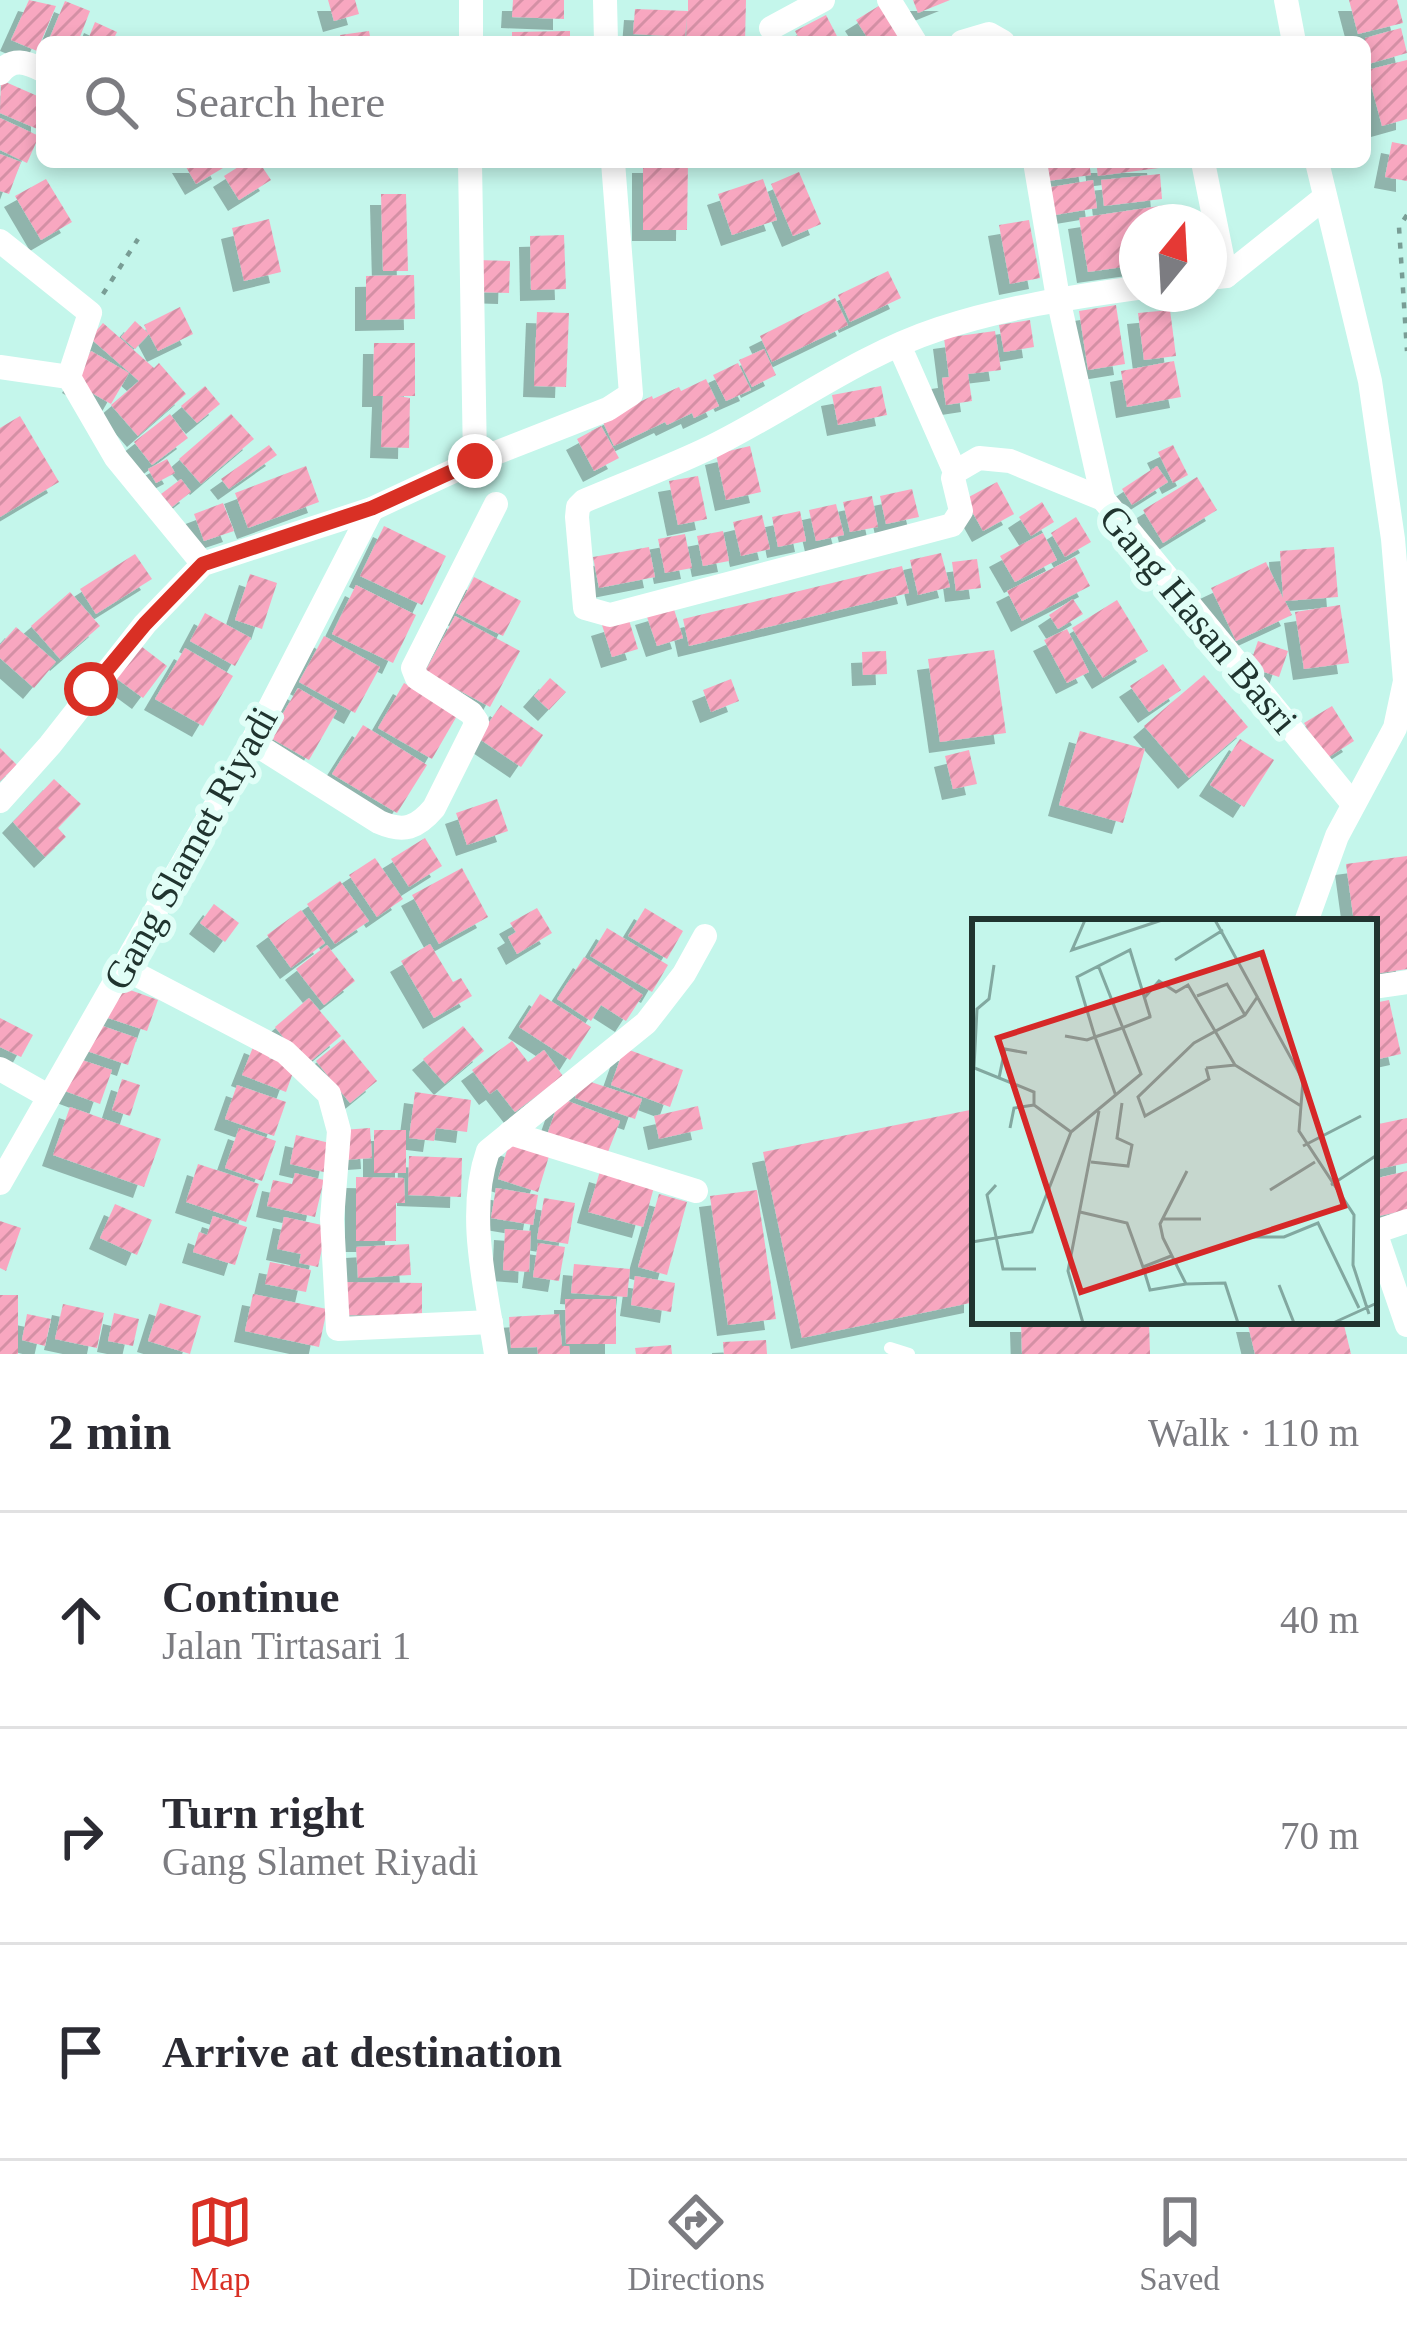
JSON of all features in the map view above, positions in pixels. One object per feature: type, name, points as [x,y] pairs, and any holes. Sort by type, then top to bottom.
[{"type":"street","points":[[471,0],[471,36]]},
{"type":"street","points":[[604,0],[606,36]]},
{"type":"street","points":[[771,35],[772,0]]},
{"type":"street","points":[[771,35],[824,0]]},
{"type":"street","points":[[889,0],[911,36]]},
{"type":"street","points":[[1286,0],[1293,36]]},
{"type":"street","points":[[0,73],[13,62],[36,67]]},
{"type":"street","points":[[470,168],[475,461]]},
{"type":"street","points":[[0,800],[50,746],[145,624],[203,564],[372,508],[608,409],[631,394],[614,168]]},
{"type":"street","points":[[1036,168],[1058,298],[1103,499]]},
{"type":"street","points":[[1204,168],[1208,204]]},
{"type":"street","points":[[1307,919],[1319,878],[1353,804],[1395,728],[1405,681],[1393,539],[1370,381],[1319,168]]},
{"type":"street","points":[[1227,270],[1324,198]]},
{"type":"street","points":[[0,241],[90,314],[69,377],[116,458],[203,564]]},
{"type":"street","points":[[899,345],[955,472],[961,511],[952,525],[610,615],[585,608],[578,517],[584,501],[711,447],[869,357],[899,345],[939,329],[1058,298],[1119,290]]},
{"type":"street","points":[[0,367],[69,377]]},
{"type":"street","name":"Gang Hasan Basri","points":[[955,472],[979,458],[1010,461],[1103,499],[1353,804]]},
{"type":"street","points":[[252,742],[390,828],[412,828],[424,820],[477,722],[472,713],[417,678],[413,668],[496,504]]},
{"type":"street","name":"Gang Slamet Riyadi","points":[[0,1183],[252,742],[372,508]]},
{"type":"street","points":[[496,1354],[484,1288],[480,1174],[488,1150],[646,1023],[684,974],[705,937]]},
{"type":"street","points":[[124,968],[285,1052],[329,1094],[338,1131],[332,1219],[338,1342],[491,1322]]},
{"type":"street","points":[[1377,987],[1407,982]]},
{"type":"street","points":[[0,1069],[48,1096]]},
{"type":"street","points":[[510,1133],[696,1191]]},
{"type":"street","points":[[1377,1229],[1407,1221]]},
{"type":"street","points":[[1377,1239],[1407,1325]]},
{"type":"lane","points":[[890,1348],[909,1354]]},
{"type":"path","points":[[1407,215],[1399,227],[1407,351]]},
{"type":"path","points":[[90,314],[138,239]]},
{"type":"building","points":[[29,0],[56,6],[43,36],[36,36],[36,51],[11,40]]},
{"type":"building","points":[[328,0],[355,0],[359,14],[334,21]]},
{"type":"building","points":[[513,0],[564,0],[564,19],[512,17]]},
{"type":"building","points":[[688,0],[746,0],[745,36],[686,36],[687,17],[685,36],[633,34],[635,9],[688,11]]},
{"type":"building","points":[[913,0],[950,0],[918,13]]},
{"type":"building","points":[[1349,0],[1397,0],[1403,23],[1358,34]]},
{"type":"building","points":[[65,1],[90,11],[80,36],[50,36]]},
{"type":"building","points":[[882,4],[902,35],[866,36],[856,20]]},
{"type":"building","points":[[826,15],[837,36],[798,36],[795,31]]},
{"type":"building","points":[[95,22],[117,32],[115,36],[89,36]]},
{"type":"building","points":[[1401,28],[1407,53],[1371,63],[1371,36]]},
{"type":"building","points":[[570,31],[570,36],[512,36],[512,32]]},
{"type":"building","points":[[1407,60],[1407,119],[1382,126],[1371,69]]},
{"type":"building","points":[[1,80],[36,95],[36,128],[0,113]]},
{"type":"building","points":[[0,118],[36,135],[27,163],[0,150]]},
{"type":"building","points":[[1392,142],[1407,145],[1407,181],[1385,177]]},
{"type":"building","points":[[0,154],[21,162],[9,194],[0,191]]},
{"type":"building","points":[[187,168],[223,168],[196,184]]},
{"type":"building","points":[[237,168],[263,168],[271,180],[239,200],[224,176]]},
{"type":"building","points":[[643,168],[688,168],[687,230],[643,230]]},
{"type":"building","points":[[1046,168],[1090,168],[1091,175],[1048,181]]},
{"type":"building","points":[[1097,168],[1159,168],[1098,176]]},
{"type":"building","points":[[799,172],[821,224],[793,236],[771,184]]},
{"type":"building","points":[[1160,174],[1162,199],[1104,206],[1101,180]]},
{"type":"building","points":[[46,179],[72,222],[41,240],[15,196]]},
{"type":"building","points":[[763,179],[777,220],[732,235],[718,194]]},
{"type":"building","points":[[1093,180],[1097,208],[1049,216],[1045,188]]},
{"type":"building","points":[[381,194],[406,194],[408,271],[383,271]]},
{"type":"building","points":[[1119,212],[1119,268],[1088,272],[1079,218]]},
{"type":"building","points":[[269,219],[281,272],[244,281],[232,228]]},
{"type":"building","points":[[1029,220],[1040,278],[1010,284],[999,225]]},
{"type":"building","points":[[564,235],[566,289],[531,290],[530,236]]},
{"type":"building","points":[[477,260],[510,261],[509,293],[476,292]]},
{"type":"building","points":[[888,271],[901,298],[850,322],[838,295]]},
{"type":"building","points":[[414,275],[415,319],[366,320],[366,276]]},
{"type":"building","points":[[835,298],[848,325],[772,362],[760,336]]},
{"type":"building","points":[[1116,305],[1125,364],[1088,370],[1079,311]]},
{"type":"building","points":[[180,307],[193,334],[158,351],[149,334],[135,349],[121,337],[135,321],[148,333],[144,325]]},
{"type":"building","points":[[537,312],[569,313],[566,387],[534,386]]},
{"type":"building","points":[[1170,312],[1176,356],[1144,360],[1138,313]]},
{"type":"building","points":[[1030,320],[1034,347],[1004,352],[999,325]]},
{"type":"building","points":[[103,323],[154,368],[159,363],[186,394],[138,436],[111,405],[139,381],[90,338]]},
{"type":"building","points":[[995,331],[1001,370],[968,374],[972,401],[946,405],[942,378],[949,377],[944,338]]},
{"type":"building","points":[[374,343],[415,343],[415,396],[398,396],[410,398],[409,448],[381,447],[383,396],[373,396]]},
{"type":"building","points":[[764,349],[776,375],[752,387],[739,360]]},
{"type":"building","points":[[91,351],[129,373],[111,404],[73,382]]},
{"type":"building","points":[[1174,361],[1181,397],[1127,407],[1121,371]]},
{"type":"building","points":[[738,363],[751,390],[726,401],[713,375]]},
{"type":"building","points":[[706,379],[719,406],[694,418],[692,413],[665,422],[614,446],[602,420],[652,396],[679,387],[681,391]]},
{"type":"building","points":[[205,386],[220,404],[197,423],[181,406]]},
{"type":"building","points":[[881,386],[887,415],[838,425],[832,395]]},
{"type":"building","points":[[170,414],[188,438],[152,465],[134,442]]},
{"type":"building","points":[[231,414],[254,439],[201,484],[179,459]]},
{"type":"building","points":[[20,416],[59,482],[0,517],[0,428]]},
{"type":"building","points":[[601,426],[619,458],[594,471],[577,439]]},
{"type":"building","points":[[269,445],[277,455],[229,489],[221,479]]},
{"type":"building","points":[[1173,445],[1188,475],[1173,483],[1158,452]]},
{"type":"building","points":[[750,446],[761,492],[726,500],[716,454]]},
{"type":"building","points":[[167,459],[175,473],[156,483],[148,469]]},
{"type":"building","points":[[306,466],[319,502],[248,528],[235,493]]},
{"type":"building","points":[[1157,466],[1168,482],[1132,505],[1122,489]]},
{"type":"building","points":[[698,476],[707,519],[678,525],[669,481]]},
{"type":"building","points":[[1197,477],[1217,510],[1163,543],[1143,510]]},
{"type":"building","points":[[181,479],[191,492],[172,507],[161,494]]},
{"type":"building","points":[[997,482],[1014,514],[983,531],[965,499]]},
{"type":"building","points":[[912,489],[919,517],[886,524],[880,496]]},
{"type":"building","points":[[872,496],[878,527],[850,532],[843,502]]},
{"type":"building","points":[[1042,502],[1054,522],[1031,536],[1019,517]]},
{"type":"building","points":[[223,503],[234,531],[204,541],[194,514]]},
{"type":"building","points":[[836,504],[844,535],[816,541],[809,510]]},
{"type":"building","points":[[800,511],[806,541],[778,547],[772,517]]},
{"type":"building","points":[[762,515],[770,549],[741,556],[733,522]]},
{"type":"building","points":[[1076,517],[1091,542],[1065,557],[1051,533]]},
{"type":"building","points":[[384,526],[446,556],[422,605],[360,576]]},
{"type":"building","points":[[723,531],[729,561],[703,566],[697,536]]},
{"type":"building","points":[[1043,533],[1057,560],[1015,582],[1000,556]]},
{"type":"building","points":[[685,534],[692,568],[665,573],[658,539]]},
{"type":"building","points":[[649,547],[655,577],[599,588],[593,557]]},
{"type":"building","points":[[1334,547],[1338,597],[1285,601],[1292,615],[1236,641],[1211,588],[1266,562],[1283,598],[1280,551]]},
{"type":"building","points":[[941,553],[950,587],[918,595],[910,560]]},
{"type":"building","points":[[135,554],[152,579],[96,614],[80,589]]},
{"type":"building","points":[[1075,557],[1090,586],[1022,621],[1007,591]]},
{"type":"building","points":[[977,559],[981,588],[956,591],[952,562]]},
{"type":"building","points":[[902,566],[909,593],[689,646],[683,619]]},
{"type":"building","points":[[250,574],[277,583],[262,629],[235,620]]},
{"type":"building","points":[[474,577],[521,601],[503,636],[456,613]]},
{"type":"building","points":[[356,585],[416,615],[393,663],[332,634]]},
{"type":"building","points":[[70,592],[100,626],[61,660],[31,626]]},
{"type":"building","points":[[1073,599],[1083,614],[1058,629],[1049,615]]},
{"type":"building","points":[[1117,600],[1148,651],[1103,678],[1072,628]]},
{"type":"building","points":[[1340,605],[1349,663],[1304,669],[1295,612]]},
{"type":"building","points":[[673,606],[683,638],[657,646],[646,614]]},
{"type":"building","points":[[205,613],[251,638],[235,666],[190,641]]},
{"type":"building","points":[[455,616],[520,651],[490,707],[425,672]]},
{"type":"building","points":[[628,617],[638,649],[612,657],[602,625]]},
{"type":"building","points":[[16,627],[56,662],[34,688],[0,658],[0,645]]},
{"type":"building","points":[[1067,629],[1089,672],[1067,683],[1044,640]]},
{"type":"building","points":[[324,636],[380,667],[355,713],[299,682]]},
{"type":"building","points":[[133,640],[167,666],[143,698],[109,673]]},
{"type":"building","points":[[1258,641],[1288,651],[1279,677],[1249,667]]},
{"type":"building","points":[[185,648],[233,676],[203,726],[155,699]]},
{"type":"building","points":[[994,650],[1006,733],[940,742],[928,659]]},
{"type":"building","points":[[886,651],[887,674],[863,675],[862,652]]},
{"type":"building","points":[[1163,664],[1181,690],[1149,712],[1130,686]]},
{"type":"building","points":[[1204,675],[1248,727],[1189,778],[1144,726]]},
{"type":"building","points":[[550,678],[566,692],[549,710],[534,696]]},
{"type":"building","points":[[731,679],[739,701],[711,712],[703,690]]},
{"type":"building","points":[[404,683],[458,714],[432,759],[378,728]]},
{"type":"building","points":[[298,688],[337,711],[309,760],[269,737]]},
{"type":"building","points":[[501,705],[543,735],[521,767],[478,738]]},
{"type":"building","points":[[1332,706],[1354,741],[1326,759],[1304,723]]},
{"type":"building","points":[[363,725],[427,765],[397,813],[332,774]]},
{"type":"building","points":[[1080,731],[1145,749],[1123,823],[1059,805]]},
{"type":"building","points":[[1240,739],[1274,760],[1244,807],[1210,785]]},
{"type":"building","points":[[0,748],[17,765],[0,781]]},
{"type":"building","points":[[969,750],[977,784],[953,789],[945,756]]},
{"type":"building","points":[[54,779],[81,804],[58,828],[66,837],[45,857],[13,822]]},
{"type":"building","points":[[497,799],[508,831],[467,845],[456,813]]},
{"type":"building","points":[[425,838],[442,866],[409,887],[391,859]]},
{"type":"building","points":[[1407,856],[1407,969],[1377,974],[1377,919],[1354,919],[1346,864]]},
{"type":"building","points":[[375,858],[403,899],[377,917],[349,875]]},
{"type":"building","points":[[462,868],[488,917],[439,944],[412,895]]},
{"type":"building","points":[[340,881],[369,921],[335,944],[307,904]]},
{"type":"building","points":[[214,904],[239,923],[225,942],[200,923]]},
{"type":"building","points":[[537,908],[552,933],[517,954],[508,937],[516,932],[510,923]]},
{"type":"building","points":[[645,908],[683,931],[667,959],[628,936]]},
{"type":"building","points":[[301,910],[325,943],[291,968],[267,935]]},
{"type":"building","points":[[607,928],[668,965],[652,992],[590,956]]},
{"type":"building","points":[[430,944],[453,982],[461,978],[472,996],[434,1018],[401,961]]},
{"type":"building","points":[[327,945],[355,981],[324,1005],[296,969]]},
{"type":"building","points":[[584,957],[643,995],[626,1021],[601,1005],[591,1021],[557,999]]},
{"type":"building","points":[[119,986],[158,1000],[147,1031],[108,1018]]},
{"type":"building","points":[[540,994],[591,1027],[570,1060],[519,1027]]},
{"type":"building","points":[[309,998],[341,1036],[306,1065],[275,1027]]},
{"type":"building","points":[[1389,1000],[1401,1054],[1377,1059],[1377,1002]]},
{"type":"building","points":[[0,1018],[33,1035],[21,1057],[0,1047]]},
{"type":"building","points":[[97,1024],[137,1038],[128,1065],[87,1051]]},
{"type":"building","points":[[463,1026],[484,1051],[445,1084],[423,1059]]},
{"type":"building","points":[[343,1039],[377,1081],[350,1103],[316,1061]]},
{"type":"building","points":[[512,1041],[528,1062],[544,1050],[563,1076],[515,1112],[497,1089],[490,1094],[472,1070]]},
{"type":"building","points":[[255,1042],[273,1049],[269,1058],[295,1067],[286,1092],[242,1075]]},
{"type":"building","points":[[624,1048],[683,1070],[670,1107],[611,1085]]},
{"type":"building","points":[[76,1058],[112,1070],[100,1104],[65,1091]]},
{"type":"building","points":[[122,1079],[140,1085],[130,1116],[112,1110]]},
{"type":"building","points":[[582,1079],[642,1099],[635,1119],[575,1098]]},
{"type":"building","points":[[237,1085],[286,1102],[274,1136],[225,1119]]},
{"type":"building","points":[[415,1092],[471,1100],[467,1132],[436,1128],[434,1141],[409,1138]]},
{"type":"building","points":[[560,1098],[620,1121],[606,1157],[547,1135]]},
{"type":"building","points":[[698,1106],[703,1129],[659,1139],[654,1116]]},
{"type":"building","points":[[70,1107],[161,1139],[144,1187],[53,1155]]},
{"type":"building","points":[[970,1110],[972,1303],[802,1338],[763,1152]]},
{"type":"building","points":[[1407,1118],[1407,1163],[1379,1169],[1377,1124]]},
{"type":"building","points":[[239,1128],[276,1141],[262,1181],[225,1168]]},
{"type":"building","points":[[370,1128],[372,1158],[344,1160],[342,1130]]},
{"type":"building","points":[[374,1130],[406,1130],[406,1173],[374,1173]]},
{"type":"building","points":[[296,1135],[334,1144],[328,1173],[290,1164]]},
{"type":"building","points":[[509,1144],[549,1156],[538,1192],[498,1179]]},
{"type":"building","points":[[409,1156],[462,1158],[461,1197],[408,1195]]},
{"type":"building","points":[[198,1164],[259,1184],[246,1222],[186,1202]]},
{"type":"building","points":[[600,1171],[654,1187],[643,1227],[588,1212]]},
{"type":"building","points":[[1407,1171],[1407,1210],[1377,1216],[1377,1178]]},
{"type":"building","points":[[295,1173],[324,1180],[315,1217],[267,1206],[273,1180],[292,1184]]},
{"type":"building","points":[[356,1177],[404,1178],[405,1203],[396,1203],[396,1241],[356,1241]]},
{"type":"building","points":[[496,1188],[538,1195],[533,1225],[491,1218]]},
{"type":"building","points":[[757,1190],[776,1319],[728,1325],[710,1196]]},
{"type":"building","points":[[659,1194],[687,1202],[667,1275],[638,1267]]},
{"type":"building","points":[[544,1198],[575,1203],[568,1244],[537,1239]]},
{"type":"building","points":[[115,1204],[152,1220],[137,1255],[100,1238]]},
{"type":"building","points":[[213,1216],[247,1227],[235,1265],[193,1252],[199,1232],[207,1235]]},
{"type":"building","points":[[284,1217],[327,1226],[318,1267],[299,1263],[301,1254],[277,1249]]},
{"type":"building","points":[[0,1221],[21,1228],[6,1271],[0,1268]]},
{"type":"building","points":[[505,1229],[531,1231],[529,1272],[503,1270]]},
{"type":"building","points":[[538,1243],[565,1247],[559,1281],[533,1277]]},
{"type":"building","points":[[409,1244],[411,1275],[358,1278],[356,1247]]},
{"type":"building","points":[[270,1262],[311,1270],[306,1292],[265,1284]]},
{"type":"building","points":[[574,1264],[630,1269],[627,1297],[571,1293]]},
{"type":"building","points":[[635,1276],[675,1283],[671,1312],[631,1305]]},
{"type":"building","points":[[344,1282],[422,1283],[422,1316],[344,1315]]},
{"type":"building","points":[[253,1294],[327,1309],[319,1347],[245,1331]]},
{"type":"building","points":[[0,1295],[18,1295],[18,1354],[0,1354]]},
{"type":"building","points":[[565,1299],[616,1299],[616,1344],[566,1344]]},
{"type":"building","points":[[160,1303],[201,1316],[190,1354],[148,1341]]},
{"type":"building","points":[[63,1304],[104,1313],[97,1348],[55,1339]]},
{"type":"building","points":[[114,1313],[139,1319],[133,1346],[108,1341]]},
{"type":"building","points":[[27,1314],[51,1319],[45,1346],[22,1340]]},
{"type":"building","points":[[559,1314],[562,1346],[569,1346],[570,1354],[538,1354],[537,1347],[511,1348],[509,1317]]},
{"type":"building","points":[[1021,1324],[1149,1324],[1150,1354],[1022,1354]]},
{"type":"building","points":[[1248,1324],[1344,1324],[1351,1354],[1255,1354]]},
{"type":"building","points":[[766,1340],[767,1354],[724,1354],[723,1342]]},
{"type":"building","points":[[671,1345],[672,1354],[636,1354],[635,1348]]},
{"type":"route","points":[[91,689],[203,564],[372,508],[475,461]]}]
